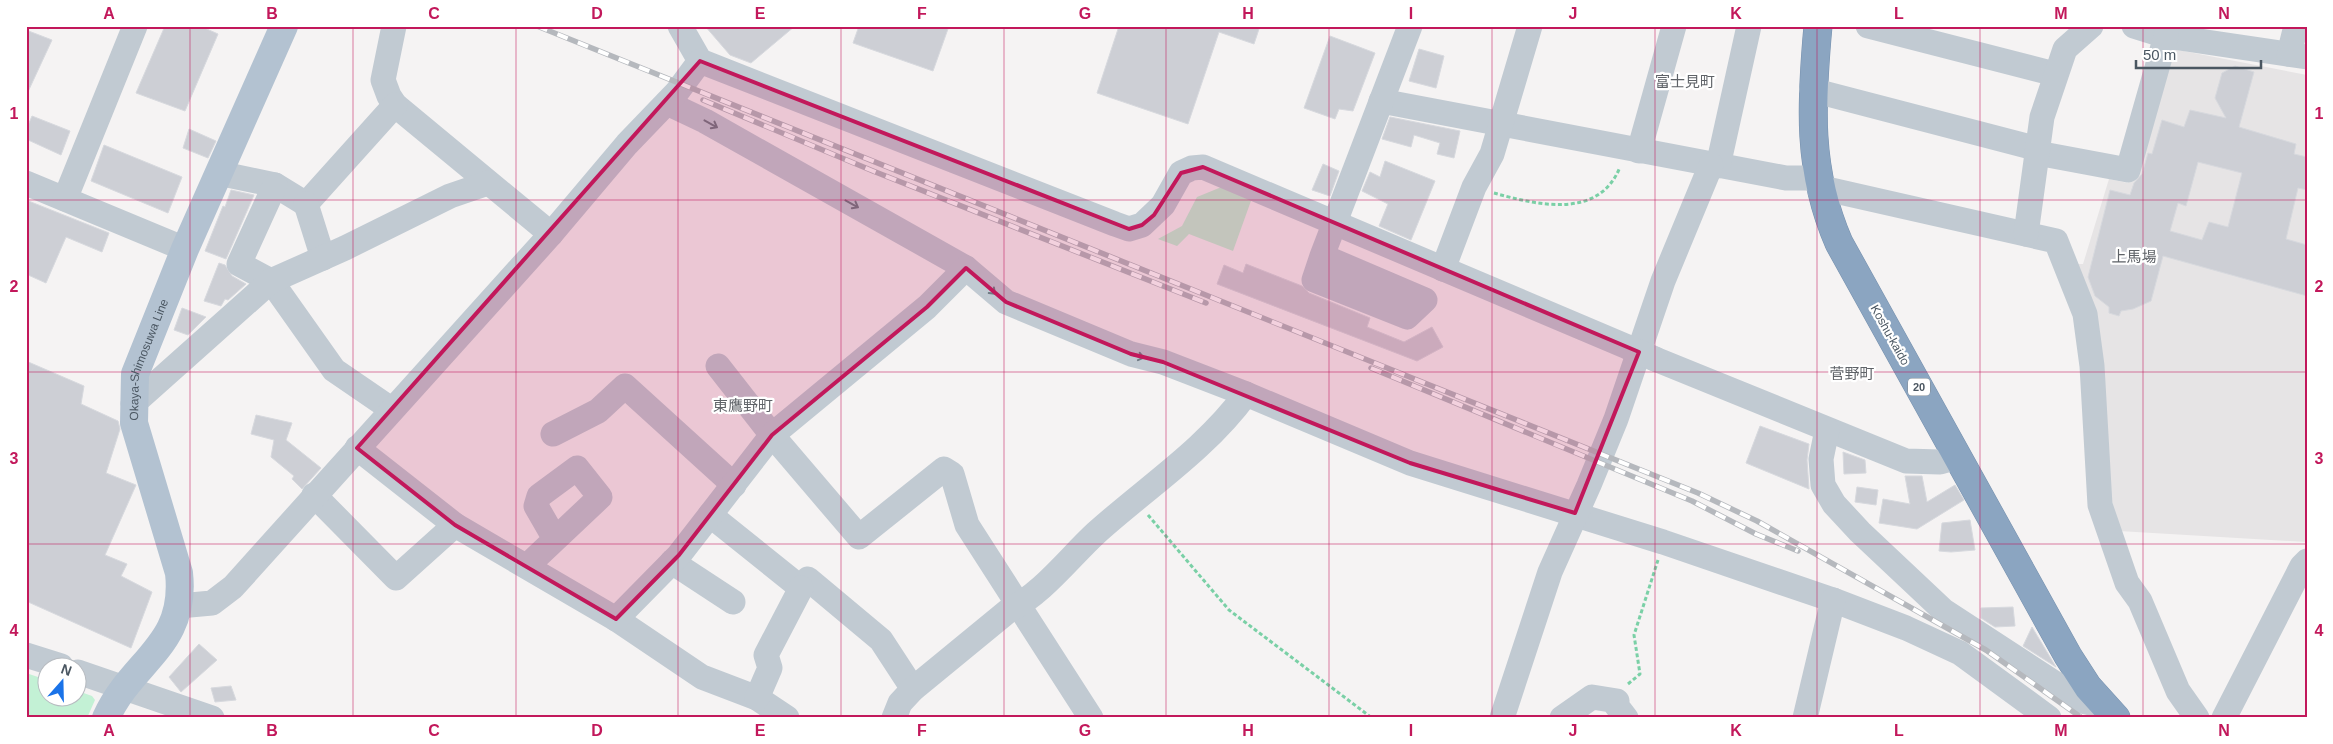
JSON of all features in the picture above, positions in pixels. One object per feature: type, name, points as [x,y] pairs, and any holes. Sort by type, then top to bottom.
[{"type":"highway","name":"Koshu-kaido","points":[[1818,26],[1812,90],[1812,123],[1819,184],[1825,209],[1839,243],[2068,656],[2110,712]]},
{"type":"main road","name":"Okaya-Shimosuwa Line","points":[[106,718],[123,688],[159,649],[172,628],[179,606],[179,573],[134,423],[135,374],[185,249],[284,26]]},
{"type":"street","points":[[65,199],[135,26]]},
{"type":"street","points":[[394,26],[383,80],[389,96],[395,105],[552,234]]},
{"type":"street","points":[[680,26],[700,61],[1129,229],[1142,225],[1154,215],[1163,205],[1181,173],[1192,168],[1203,167],[1827,430],[1906,460],[1940,462],[1958,457]]},
{"type":"street","points":[[1322,256],[1410,26]]},
{"type":"street","points":[[1443,268],[1474,187],[1492,154],[1530,26]]},
{"type":"street","points":[[1633,150],[1674,26]]},
{"type":"street","points":[[1502,718],[1550,572],[1616,419],[1663,281],[1714,166],[1749,26]]},
{"type":"street","points":[[1868,26],[2055,74]]},
{"type":"street","points":[[2026,234],[2042,117],[2055,74],[2065,49],[2091,26]]},
{"type":"street","points":[[2134,26],[2166,36],[2298,56],[2296,26]]},
{"type":"street","points":[[1812,90],[2037,151],[2128,170],[2166,36]]},
{"type":"street","points":[[179,606],[212,603],[233,587],[391,409],[552,234],[628,144],[667,103],[700,61]]},
{"type":"street","points":[[1381,101],[1502,123],[1714,166],[1819,184],[1831,190],[2056,241],[2085,314],[2092,366],[2100,505],[2127,583],[2140,601],[2178,691],[2197,718]]},
{"type":"street","points":[[667,103],[706,121],[966,268],[1006,302],[1131,354],[1163,362],[1246,394],[1410,463],[1663,542],[1833,600],[1906,628],[1960,653],[2049,718]]},
{"type":"street","points":[[306,204],[395,105]]},
{"type":"street","points":[[218,173],[274,185],[306,204],[323,258]]},
{"type":"street","points":[[26,183],[185,249]]},
{"type":"street","points":[[133,404],[271,281],[323,258],[450,196],[488,183]]},
{"type":"street","points":[[274,185],[239,264],[271,281],[334,370],[391,409]]},
{"type":"street","points":[[616,619],[672,562],[772,435],[927,307],[966,268]]},
{"type":"street","points":[[718,366],[772,435],[859,537],[944,468],[952,474],[967,525],[1091,718]]},
{"type":"street","points":[[553,434],[598,411],[625,386],[734,485]]},
{"type":"street","points":[[894,718],[900,703],[913,689],[1008,611],[1018,606],[1064,566],[1096,533],[1199,447],[1246,394]]},
{"type":"street","points":[[1827,430],[1821,459],[1823,485],[1834,504],[1860,532],[1944,612],[2082,701],[2110,712]]},
{"type":"street","points":[[357,448],[455,525],[616,619],[702,677],[757,698],[787,718]]},
{"type":"street","points":[[314,495],[396,578],[455,525]]},
{"type":"street","points":[[710,515],[801,588]]},
{"type":"street","points":[[527,566],[555,539]]},
{"type":"street","points":[[2224,718],[2302,566],[2307,561]]},
{"type":"street","points":[[672,562],[733,602]]},
{"type":"street","points":[[757,698],[770,668],[766,654],[801,588],[808,580],[881,640],[913,689]]},
{"type":"street","points":[[1805,718],[1833,600]]},
{"type":"street","points":[[26,654],[38,658]]},
{"type":"street","points":[[88,676],[212,718]]},
{"type":"street","points":[[1562,718],[1592,697],[1622,709]]},
{"type":"path","points":[[1474,187],[1529,202],[1559,206],[1581,202],[1596,197],[1610,184],[1633,150]]},
{"type":"path","points":[[1136,501],[1229,610],[1372,718]]},
{"type":"path","points":[[1622,709],[1621,689],[1640,674],[1634,635],[1663,542]]},
{"type":"highlighted area","points":[[700,61],[1129,229],[1142,225],[1154,215],[1181,173],[1203,167],[1639,352],[1575,513],[1410,463],[1163,362],[1131,354],[1006,302],[966,268],[927,307],[772,435],[679,555],[616,619],[455,525],[357,448]]},
{"type":"shaded area","points":[[2168,48],[2307,75],[2307,542],[2119,531],[2090,503],[2085,379],[2063,264],[2083,264],[2109,179],[2128,183]]},
{"type":"green space","points":[[1224,186],[1252,198],[1233,251],[1189,234],[1177,246],[1158,239],[1182,226],[1197,197]]},
{"type":"green space","points":[[26,673],[38,677],[38,706],[88,706],[88,695],[95,700],[87,718],[26,718]]},
{"type":"building","points":[[165,26],[200,26],[218,34],[185,111],[136,93]]},
{"type":"building","points":[[705,26],[795,26],[751,63],[730,55]]},
{"type":"building","points":[[859,26],[949,26],[933,71],[853,43]]},
{"type":"building","points":[[1119,26],[1260,26],[1254,44],[1219,32],[1188,124],[1097,93]]},
{"type":"building","points":[[26,30],[52,40],[26,96]]},
{"type":"building","points":[[1330,36],[1375,53],[1353,111],[1339,109],[1335,119],[1304,108]]},
{"type":"building","points":[[1419,49],[1444,56],[1436,88],[1409,81]]},
{"type":"building","points":[[2235,66],[2254,72],[2239,127],[2296,144],[2294,154],[2307,157],[2307,190],[2298,188],[2286,239],[2307,245],[2307,296],[2163,256],[2151,301],[2133,309],[2121,311],[2119,316],[2109,313],[2109,307],[2095,296],[2088,277],[2110,190],[2130,195],[2134,183],[2142,174],[2148,153],[2152,154],[2162,120],[2184,127],[2190,110],[2226,118],[2215,98],[2222,73]],"holes":[[[2198,162],[2242,173],[2228,227],[2209,222],[2202,240],[2170,231],[2178,203],[2186,206]]]},
{"type":"building","points":[[32,116],[70,131],[61,155],[26,139],[26,130]]},
{"type":"building","points":[[1390,117],[1460,131],[1454,158],[1437,154],[1440,143],[1414,135],[1411,147],[1382,139]]},
{"type":"building","points":[[189,129],[216,141],[208,158],[183,148]]},
{"type":"building","points":[[104,145],[182,177],[168,213],[91,181]]},
{"type":"building","points":[[1385,161],[1435,181],[1411,240],[1379,226],[1388,204],[1362,191],[1370,172],[1380,177]]},
{"type":"building","points":[[1323,164],[1339,171],[1330,196],[1312,190]]},
{"type":"building","points":[[231,190],[254,195],[226,259],[205,251]]},
{"type":"building","points":[[26,200],[109,233],[102,252],[66,237],[46,283],[26,274]]},
{"type":"building","points":[[219,263],[225,265],[232,276],[246,284],[228,300],[225,299],[221,306],[204,301]]},
{"type":"building","points":[[1246,264],[1302,286],[1309,293],[1370,318],[1367,327],[1404,342],[1432,327],[1443,347],[1417,361],[1217,284],[1224,265],[1243,273]]},
{"type":"building","points":[[182,308],[206,317],[188,335],[174,330]]},
{"type":"building","points":[[26,361],[84,386],[81,404],[118,421],[120,429],[106,473],[136,485],[105,555],[127,564],[121,576],[152,592],[131,648],[26,601]]},
{"type":"building","points":[[256,415],[292,423],[286,440],[321,468],[302,489],[292,479],[294,476],[271,457],[274,440],[251,434]]},
{"type":"building","points":[[1760,426],[1809,444],[1807,460],[1809,489],[1746,463]]},
{"type":"building","points":[[1843,452],[1865,460],[1866,473],[1844,474]]},
{"type":"building","points":[[1905,476],[1922,476],[1927,502],[1955,485],[1964,500],[1917,529],[1879,523],[1883,499],[1910,504]]},
{"type":"building","points":[[1857,487],[1878,490],[1876,505],[1855,502]]},
{"type":"building","points":[[1970,520],[1975,550],[1939,551],[1942,523]]},
{"type":"building","points":[[2013,607],[2015,626],[1995,627],[1981,618],[1981,608]]},
{"type":"building","points":[[2032,627],[2056,667],[2023,646]]},
{"type":"building","points":[[199,644],[217,660],[181,692],[169,677]]},
{"type":"building","points":[[231,686],[236,700],[215,702],[211,688]]},
{"type":"railway","points":[[537,26],[1698,493],[1757,521],[1986,650],[2082,718]]},
{"type":"railway","points":[[703,100],[873,171],[1206,303]]},
{"type":"railway","points":[[1371,368],[1692,501],[1756,534],[1798,551]]},
{"type":"district","name":"富士見町","points":[[1685,82]]},
{"type":"district","name":"上馬場","points":[[2134,257]]},
{"type":"district","name":"菅野町","points":[[1852,374]]},
{"type":"district","name":"東鷹野町","points":[[743,406]]}]
